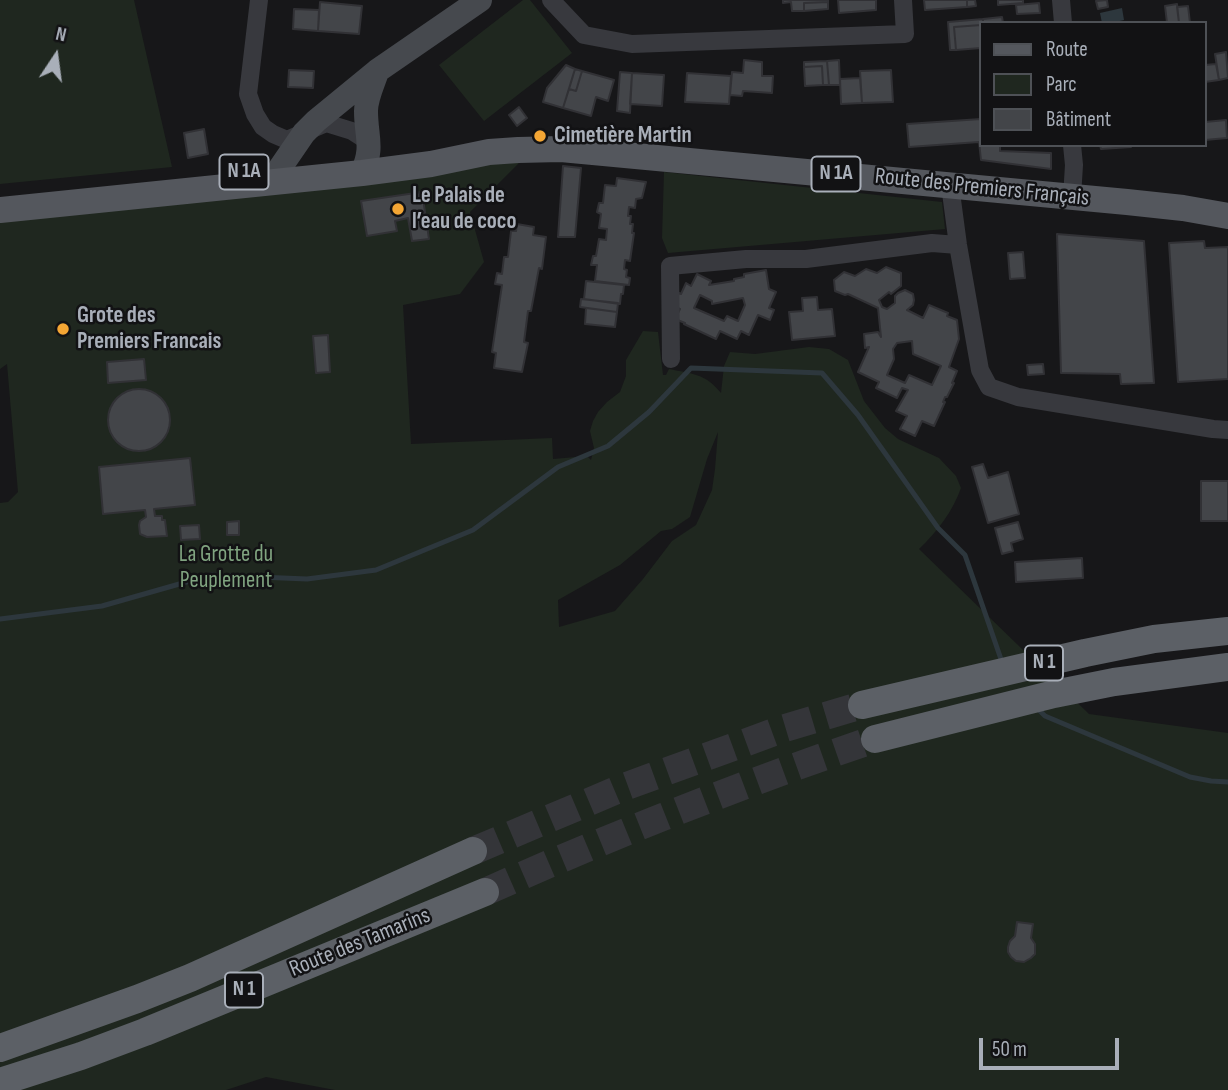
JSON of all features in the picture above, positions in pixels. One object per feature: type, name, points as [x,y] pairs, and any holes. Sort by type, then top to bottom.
[{"type":"highway","name":"N 1","points":[[862,705],[1154,639],[1228,631]]},
{"type":"highway","name":"N 1","points":[[875,739],[1066,691],[1228,667]]},
{"type":"highway","name":"Route des Tamarins","points":[[0,1048],[190,978],[474,851]]},
{"type":"highway","name":"Route des Tamarins","points":[[0,1082],[145,1032],[485,892]]},
{"type":"main road","points":[[280,167],[316,121],[377,71],[480,0]]},
{"type":"main road","points":[[367,158],[366,107],[377,71]]},
{"type":"main road","name":"Route des Premiers Français","points":[[0,195],[367,158],[431,164],[489,152],[561,149],[1183,208],[1228,209]]},
{"type":"main road","name":"Route des Premiers Français","points":[[0,210],[367,158]]},
{"type":"main road","name":"Route des Premiers Français","points":[[1183,208],[1228,216]]},
{"type":"street","points":[[259,0],[248,94],[262,127],[287,140],[326,123],[352,131],[367,158]]},
{"type":"street","points":[[551,0],[584,35],[632,44],[905,34],[903,0]]},
{"type":"street","points":[[1061,0],[1063,21]]},
{"type":"street","points":[[1072,147],[1072,197]]},
{"type":"street","points":[[950,185],[980,370],[989,387],[1018,397],[1228,430]]},
{"type":"street","points":[[671,359],[670,266],[746,259],[806,260],[932,243],[958,244]]},
{"type":"green space","points":[[0,0],[134,0],[172,167],[0,184]]},
{"type":"green space","points":[[523,0],[530,0],[572,53],[484,121],[439,65]]},
{"type":"green space","name":"La Grotte du Peuplement","points":[[521,161],[470,212],[484,262],[460,294],[403,305],[411,444],[552,438],[553,459],[587,456],[591,460],[594,448],[590,431],[593,421],[607,402],[620,392],[626,376],[626,360],[643,331],[658,332],[663,375],[666,375],[669,369],[698,375],[721,393],[724,366],[730,352],[755,354],[809,347],[829,349],[848,360],[864,401],[885,428],[898,439],[939,458],[956,476],[961,488],[944,521],[919,549],[1089,714],[1228,733],[1228,1090],[335,1090],[266,1077],[226,1090],[0,1090],[0,503],[8,502],[18,492],[7,364],[0,369],[0,210]],"holes":[[[718,432],[712,490],[696,525],[672,541],[615,611],[559,627],[558,600],[620,565],[661,531],[672,529],[690,517]]]},
{"type":"green space","points":[[664,172],[942,202],[945,229],[668,253],[662,238]]},
{"type":"shaded area","points":[[1122,8],[1124,20],[1102,21],[1100,13]]},
{"type":"building","points":[[783,0],[828,2],[804,3],[804,11],[792,11],[791,2],[783,3]]},
{"type":"building","points":[[838,0],[876,0],[876,10],[839,13]]},
{"type":"building","points":[[924,0],[967,0],[967,7],[925,10]]},
{"type":"building","points":[[967,0],[975,0],[976,6],[967,7]]},
{"type":"building","points":[[998,0],[1023,0],[1023,3],[998,5]]},
{"type":"building","points":[[1107,0],[1108,7],[1098,9],[1096,1]]},
{"type":"building","points":[[320,2],[362,6],[359,34],[318,31]]},
{"type":"building","points":[[828,2],[828,9],[804,11],[804,3]]},
{"type":"building","points":[[1039,3],[1040,13],[1017,14],[1016,5]]},
{"type":"building","points":[[1177,4],[1179,21],[1167,21],[1165,6]]},
{"type":"building","points":[[1188,6],[1190,21],[1179,21],[1177,7]]},
{"type":"building","points":[[294,9],[319,10],[318,31],[293,29]]},
{"type":"building","points":[[1002,17],[1003,21],[983,21]]},
{"type":"building","points":[[983,19],[979,21],[979,25],[954,27],[956,50],[950,50],[948,22]]},
{"type":"building","points":[[979,25],[979,48],[956,50],[954,27]]},
{"type":"building","points":[[1226,52],[1228,78],[1219,80],[1215,54]]},
{"type":"building","points":[[744,60],[762,62],[762,76],[773,76],[772,93],[743,91],[742,96],[730,95],[732,72],[743,73]]},
{"type":"building","points":[[839,60],[840,85],[829,85],[827,61]]},
{"type":"building","points":[[827,61],[829,85],[823,85],[822,66],[804,67],[804,62]]},
{"type":"building","points":[[1216,64],[1219,80],[1207,82],[1207,65]]},
{"type":"building","points":[[566,65],[575,69],[563,108],[543,102],[547,88]]},
{"type":"building","points":[[822,66],[823,85],[805,86],[804,67]]},
{"type":"building","points":[[575,69],[582,71],[576,91],[569,89]]},
{"type":"building","points":[[289,70],[314,71],[313,88],[288,87]]},
{"type":"building","points":[[891,70],[893,102],[862,103],[860,71]]},
{"type":"building","points":[[582,71],[614,80],[608,101],[596,97],[591,116],[563,108],[569,89],[576,91]]},
{"type":"building","points":[[620,72],[632,73],[630,113],[617,111]]},
{"type":"building","points":[[632,73],[664,75],[662,106],[630,104]]},
{"type":"building","points":[[687,73],[731,76],[729,104],[685,102]]},
{"type":"building","points":[[860,78],[862,103],[841,104],[840,79]]},
{"type":"building","points":[[519,107],[527,118],[517,126],[509,115]]},
{"type":"building","points":[[979,119],[979,142],[909,147],[907,124]]},
{"type":"building","points":[[1226,120],[1227,138],[1207,140],[1207,122]]},
{"type":"building","points":[[204,129],[208,154],[188,158],[184,133]]},
{"type":"building","points":[[980,147],[1000,147],[1000,151],[1051,153],[1051,169],[981,160]]},
{"type":"building","points":[[563,166],[581,168],[575,237],[558,237]]},
{"type":"building","points":[[617,178],[646,182],[642,198],[636,199],[635,208],[629,207],[628,216],[631,216],[630,224],[633,224],[634,233],[630,261],[625,260],[624,269],[627,270],[626,277],[630,278],[629,285],[595,281],[597,265],[591,265],[593,256],[596,256],[599,239],[606,240],[607,229],[599,228],[599,203],[603,203],[605,185],[616,186]]},
{"type":"building","points":[[422,192],[429,239],[412,241],[408,218],[395,221],[397,231],[367,236],[361,201]]},
{"type":"building","points":[[517,224],[534,227],[533,235],[546,237],[542,269],[539,268],[531,311],[528,311],[524,342],[528,343],[522,372],[494,368],[496,353],[492,352],[502,285],[495,284],[497,273],[502,274],[504,257],[508,257],[511,231],[516,231]]},
{"type":"building","points":[[1057,234],[1144,241],[1154,383],[1121,384],[1120,374],[1061,373]]},
{"type":"building","points":[[1204,241],[1205,248],[1228,247],[1228,379],[1178,382],[1169,243]]},
{"type":"building","points":[[1023,252],[1025,278],[1010,279],[1008,253]]},
{"type":"building","points":[[886,267],[901,273],[901,286],[879,300],[882,307],[887,309],[895,303],[895,296],[905,290],[913,294],[914,300],[907,310],[923,318],[929,305],[957,320],[959,339],[949,367],[957,371],[954,383],[945,397],[934,426],[922,421],[915,436],[900,429],[907,416],[896,411],[908,390],[902,388],[897,398],[876,388],[879,382],[858,372],[869,347],[865,348],[864,334],[878,332],[881,337],[878,308],[835,291],[834,280],[844,272],[855,276],[866,269],[877,273]],"holes":[[[912,341],[913,354],[941,366],[932,385],[909,375],[905,383],[887,375],[897,343]]]},
{"type":"building","points":[[766,270],[769,289],[776,292],[769,308],[774,310],[770,320],[758,315],[749,335],[741,331],[737,339],[720,331],[716,339],[675,319],[680,309],[673,306],[679,293],[681,294],[686,283],[691,286],[697,274],[711,281],[709,285],[734,281],[744,277],[744,274]],"holes":[[[700,295],[712,301],[712,304],[743,298],[745,305],[738,321],[727,316],[724,321],[694,308]]]},
{"type":"building","points":[[586,281],[624,285],[620,304],[584,299]]},
{"type":"building","points":[[817,297],[818,310],[832,309],[835,336],[792,340],[789,312],[803,311],[802,298]]},
{"type":"building","points":[[581,299],[618,303],[617,312],[580,307]]},
{"type":"building","points":[[586,308],[617,312],[615,327],[585,324]]},
{"type":"building","points":[[328,335],[330,372],[316,373],[313,336]]},
{"type":"building","points":[[144,359],[146,380],[108,383],[107,362]]},
{"type":"building","points":[[1043,364],[1044,374],[1028,375],[1027,365]]},
{"type":"building","points":[[139,389],[151,391],[161,398],[168,408],[168,432],[161,442],[151,449],[139,451],[127,449],[117,442],[110,432],[108,420],[110,408],[117,398],[127,391]]},
{"type":"building","points":[[190,458],[195,505],[154,509],[155,516],[162,516],[162,520],[165,520],[167,536],[147,537],[140,534],[139,525],[146,517],[145,510],[103,514],[99,467]]},
{"type":"building","points":[[983,464],[988,478],[1008,472],[1019,514],[988,523],[972,467]]},
{"type":"building","points":[[1201,481],[1228,481],[1228,521],[1201,521]]},
{"type":"building","points":[[239,521],[239,535],[227,535],[227,522]]},
{"type":"building","points":[[1018,522],[1023,539],[1011,543],[1013,551],[1002,554],[995,528]]},
{"type":"building","points":[[199,525],[200,539],[181,540],[180,526]]},
{"type":"building","points":[[1082,558],[1083,578],[1016,582],[1015,562]]},
{"type":"building","points":[[1017,922],[1033,924],[1031,938],[1035,944],[1035,954],[1024,962],[1016,961],[1008,952],[1010,941],[1015,936]]},
{"type":"waterway","points":[[0,619],[102,606],[211,575],[307,579],[376,570],[473,530],[558,467],[608,446],[649,412],[691,368],[822,373],[858,415],[938,528],[965,555],[1003,665]]},
{"type":"waterway","points":[[1037,708],[1045,716],[1190,777],[1228,782]]},
{"type":"tunnel","points":[[473,851],[624,787],[785,728],[862,705]]},
{"type":"tunnel","points":[[485,892],[678,811],[875,739]]},
{"type":"place","name":"Cimetière Martin","points":[[540,136]]},
{"type":"place","name":"Le Palais de l’eau de coco","points":[[398,209]]},
{"type":"place","name":"Grote des Premiers Francais","points":[[63,329]]}]
